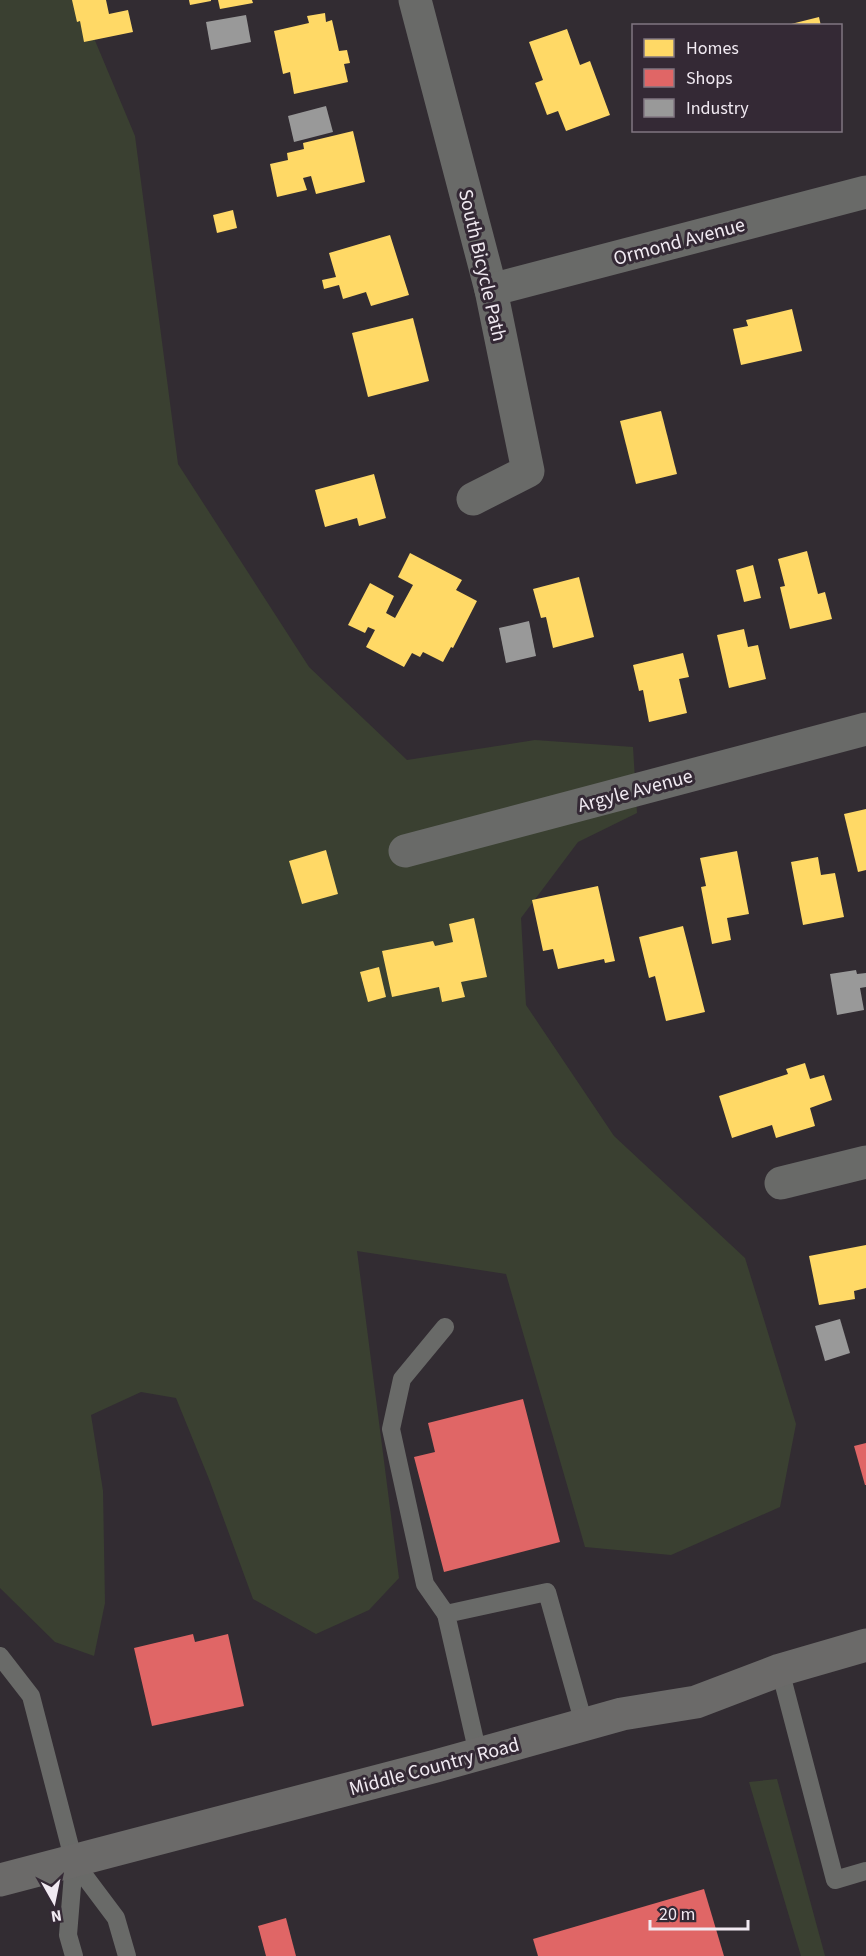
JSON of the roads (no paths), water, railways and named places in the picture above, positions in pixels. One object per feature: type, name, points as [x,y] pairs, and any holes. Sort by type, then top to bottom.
[{"type":"main road","name":"Middle Country Road","points":[[0,1880],[478,1754],[622,1713],[696,1702],[780,1670],[866,1645]]},
{"type":"street","name":"South Bicycle Path","points":[[415,0],[491,290],[528,471],[472,499]]},
{"type":"street","name":"Ormond Avenue","points":[[491,290],[866,192]]},
{"type":"street","name":"Argyle Avenue","points":[[405,850],[866,729]]},
{"type":"street","points":[[781,1183],[866,1162]]},
{"type":"lane","points":[[445,1327],[402,1378],[390,1429],[425,1584],[446,1614],[478,1754]]},
{"type":"lane","points":[[446,1614],[547,1592],[584,1724]]},
{"type":"lane","points":[[0,1656],[32,1696],[74,1862],[68,1935],[74,1956]]},
{"type":"lane","points":[[780,1670],[835,1880],[866,1871]]},
{"type":"lane","points":[[74,1862],[116,1918],[127,1956]]}]
